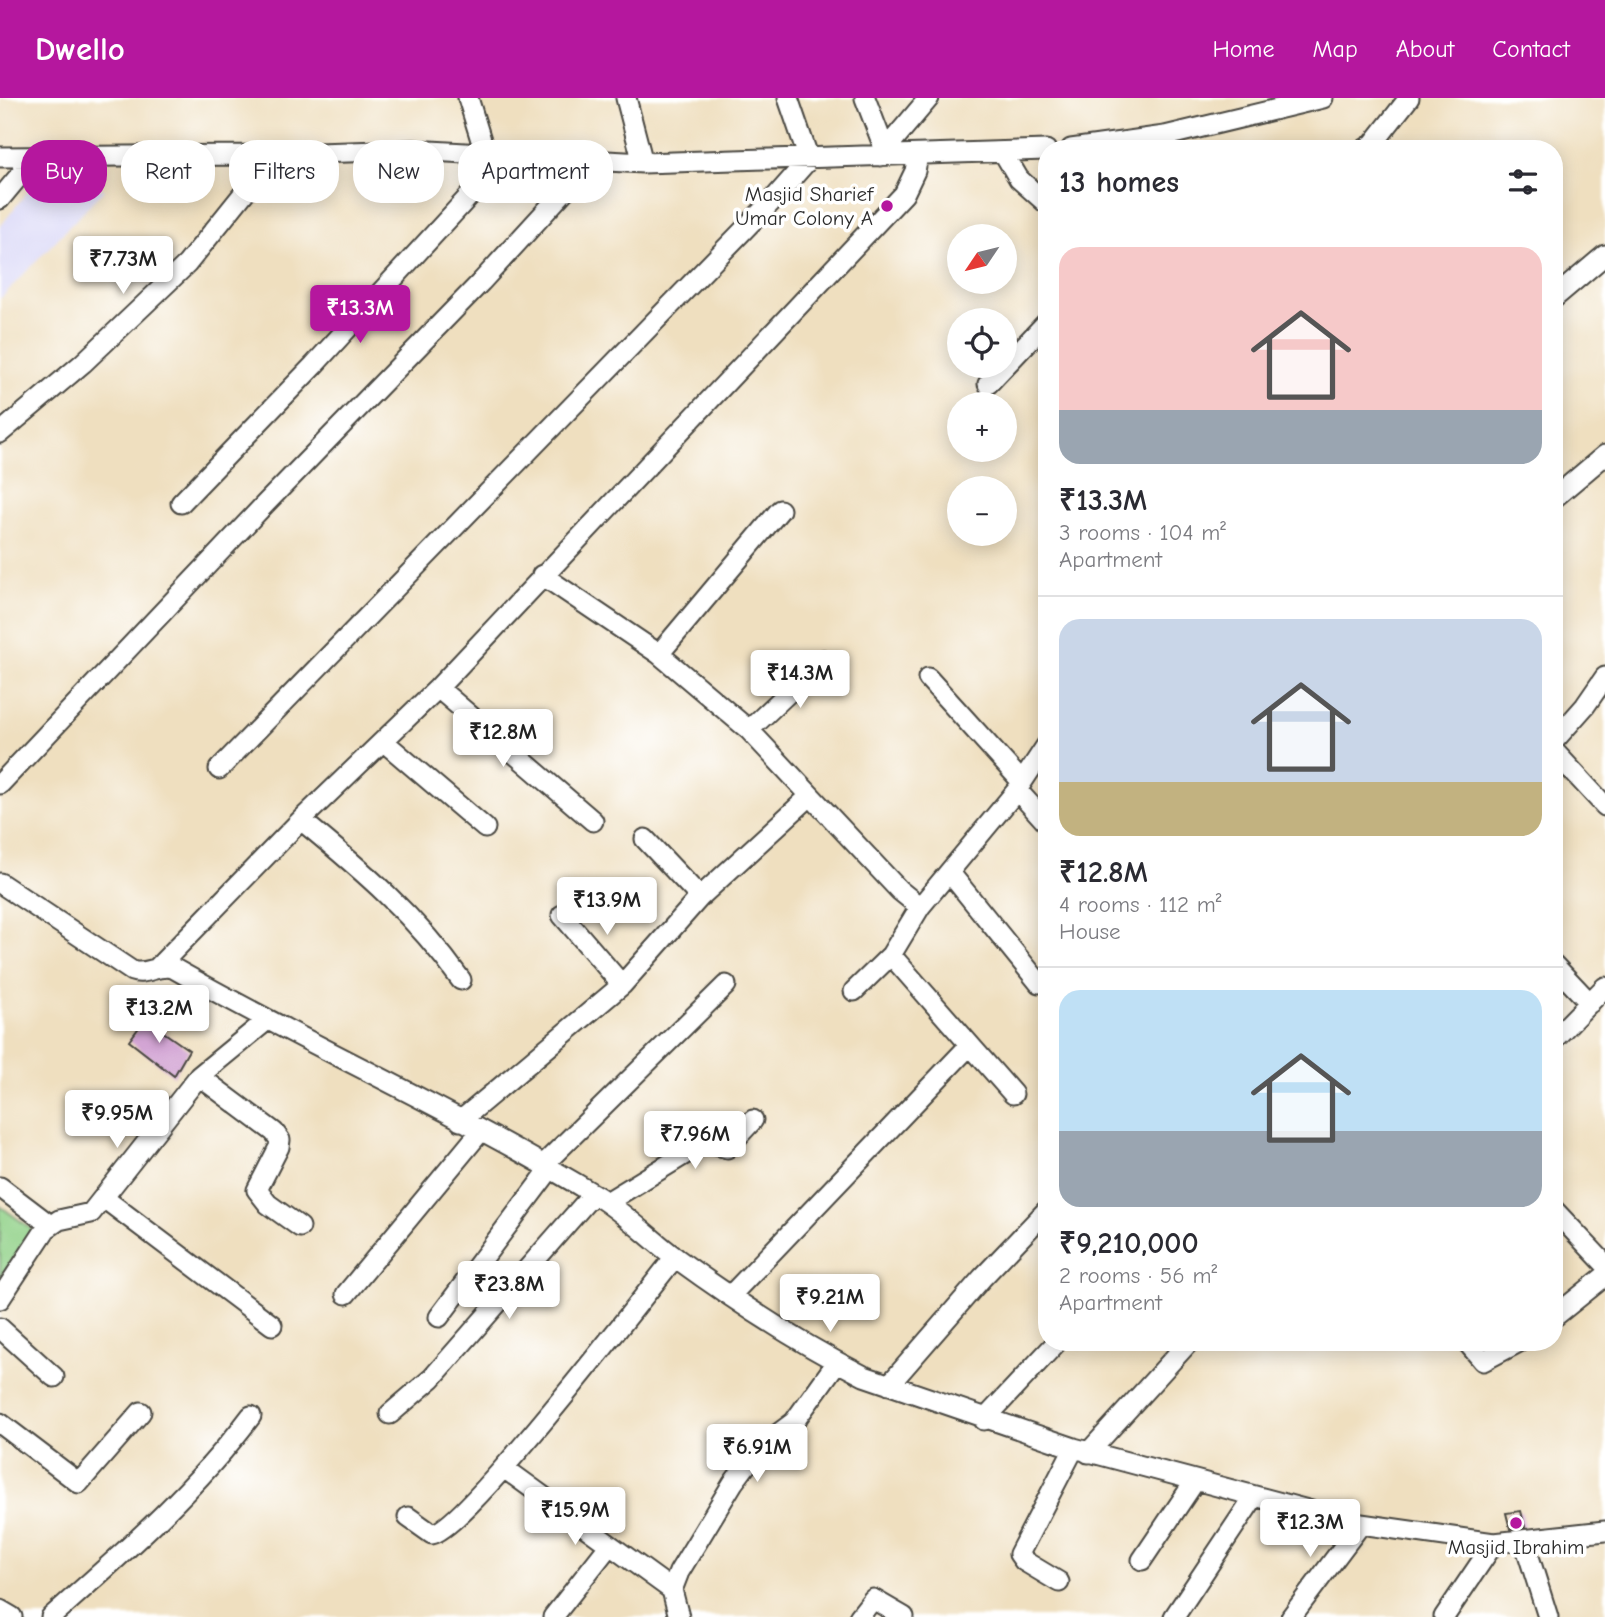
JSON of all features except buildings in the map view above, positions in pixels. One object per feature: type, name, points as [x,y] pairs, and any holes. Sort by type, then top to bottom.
[{"type":"street","points":[[468,98],[481,140]]},
{"type":"street","points":[[626,98],[643,163]]},
{"type":"street","points":[[788,98],[809,159]]},
{"type":"street","points":[[865,98],[883,153]]},
{"type":"street","points":[[883,153],[929,98]]},
{"type":"street","points":[[1136,140],[1165,136],[1323,98]]},
{"type":"street","points":[[1376,140],[1409,98]]},
{"type":"street","points":[[613,162],[809,159],[883,153],[918,155],[1038,150]]},
{"type":"street","points":[[339,152],[458,152]]},
{"type":"street","points":[[1003,152],[1019,180],[1038,196]]},
{"type":"street","points":[[107,156],[229,155]]},
{"type":"street","points":[[0,883],[131,971],[145,972],[158,967],[301,820],[438,688],[542,575],[788,321],[904,194],[915,171],[918,155]]},
{"type":"street","points":[[0,157],[21,157]]},
{"type":"street","points":[[219,769],[752,222],[809,159]]},
{"type":"street","points":[[0,199],[21,174]]},
{"type":"street","points":[[0,433],[83,363],[187,264],[236,203]]},
{"type":"street","points":[[181,503],[323,355],[463,203]]},
{"type":"street","points":[[0,784],[553,203]]},
{"type":"street","points":[[1563,290],[1605,255]]},
{"type":"street","points":[[988,383],[1038,331]]},
{"type":"street","points":[[1563,490],[1605,454]]},
{"type":"street","points":[[659,654],[780,510]]},
{"type":"street","points":[[542,575],[659,654],[749,730],[899,890],[920,907]]},
{"type":"street","points":[[749,730],[823,660]]},
{"type":"street","points":[[1563,731],[1605,677]]},
{"type":"street","points":[[928,678],[1038,811]]},
{"type":"street","points":[[438,688],[593,821]]},
{"type":"street","points":[[383,741],[485,828]]},
{"type":"street","points":[[854,991],[891,955],[920,907],[1020,786],[1038,758]]},
{"type":"street","points":[[1563,761],[1605,806]]},
{"type":"street","points":[[460,1121],[622,985],[700,897],[810,796]]},
{"type":"street","points":[[301,820],[388,893],[442,953],[461,981]]},
{"type":"street","points":[[645,839],[700,897]]},
{"type":"street","points":[[950,873],[1038,982]]},
{"type":"street","points":[[562,915],[622,985]]},
{"type":"street","points":[[891,955],[1013,1094]]},
{"type":"street","points":[[158,967],[173,968],[266,1021],[546,1167],[600,1198],[675,1257],[731,1295],[837,1362],[889,1385],[984,1420],[1081,1451],[1361,1524],[1494,1543],[1605,1531]]},
{"type":"street","points":[[1563,974],[1590,1003]]},
{"type":"street","points":[[439,1317],[546,1167],[726,985]]},
{"type":"street","points":[[1563,1030],[1605,988]]},
{"type":"street","points":[[0,1299],[50,1225],[84,1217],[105,1199],[199,1076],[266,1021]]},
{"type":"street","points":[[731,1295],[970,1045]]},
{"type":"street","points":[[199,1076],[274,1132],[280,1140],[257,1190],[268,1204],[300,1227]]},
{"type":"street","points":[[390,1414],[432,1378],[600,1198],[705,1142],[727,1148],[753,1120]]},
{"type":"street","points":[[346,1294],[480,1132]]},
{"type":"street","points":[[0,1187],[50,1225]]},
{"type":"street","points":[[105,1199],[272,1325]]},
{"type":"street","points":[[889,1385],[921,1346],[1038,1220]]},
{"type":"street","points":[[1563,1220],[1605,1264]]},
{"type":"street","points":[[408,1517],[432,1534],[442,1531],[504,1468],[675,1257]]},
{"type":"street","points":[[1563,1310],[1605,1276]]},
{"type":"street","points":[[0,1328],[54,1377]]},
{"type":"street","points":[[984,1420],[1049,1351]]},
{"type":"street","points":[[1059,1582],[1024,1561],[1019,1554],[1081,1451],[1180,1351]]},
{"type":"street","points":[[1475,1351],[1483,1361],[1502,1351]]},
{"type":"street","points":[[679,1617],[672,1590],[691,1551],[750,1460],[794,1422],[837,1362]]},
{"type":"street","points":[[0,1423],[79,1483],[141,1412]]},
{"type":"street","points":[[51,1617],[217,1462],[251,1416]]},
{"type":"street","points":[[504,1468],[608,1547],[672,1590]]},
{"type":"street","points":[[1142,1560],[1195,1481]]},
{"type":"street","points":[[1174,1617],[1254,1497]]},
{"type":"street","points":[[1291,1617],[1361,1524]]},
{"type":"street","points":[[1524,1541],[1548,1617]]},
{"type":"street","points":[[1444,1617],[1494,1543]]},
{"type":"street","points":[[553,1617],[608,1547]]},
{"type":"street","points":[[859,1617],[873,1599],[904,1617]]},
{"type":"street","points":[[0,1610],[12,1617]]},
{"type":"shaded area","points":[[21,200],[21,203],[92,203],[0,299],[0,227]]},
{"type":"green space","points":[[0,1206],[33,1230],[0,1279]]},
{"type":"place","name":"Masjid Sharief Umar Colony A","points":[[887,206]]},
{"type":"place","name":"Masjid Ibrahim","points":[[1516,1523]]}]
